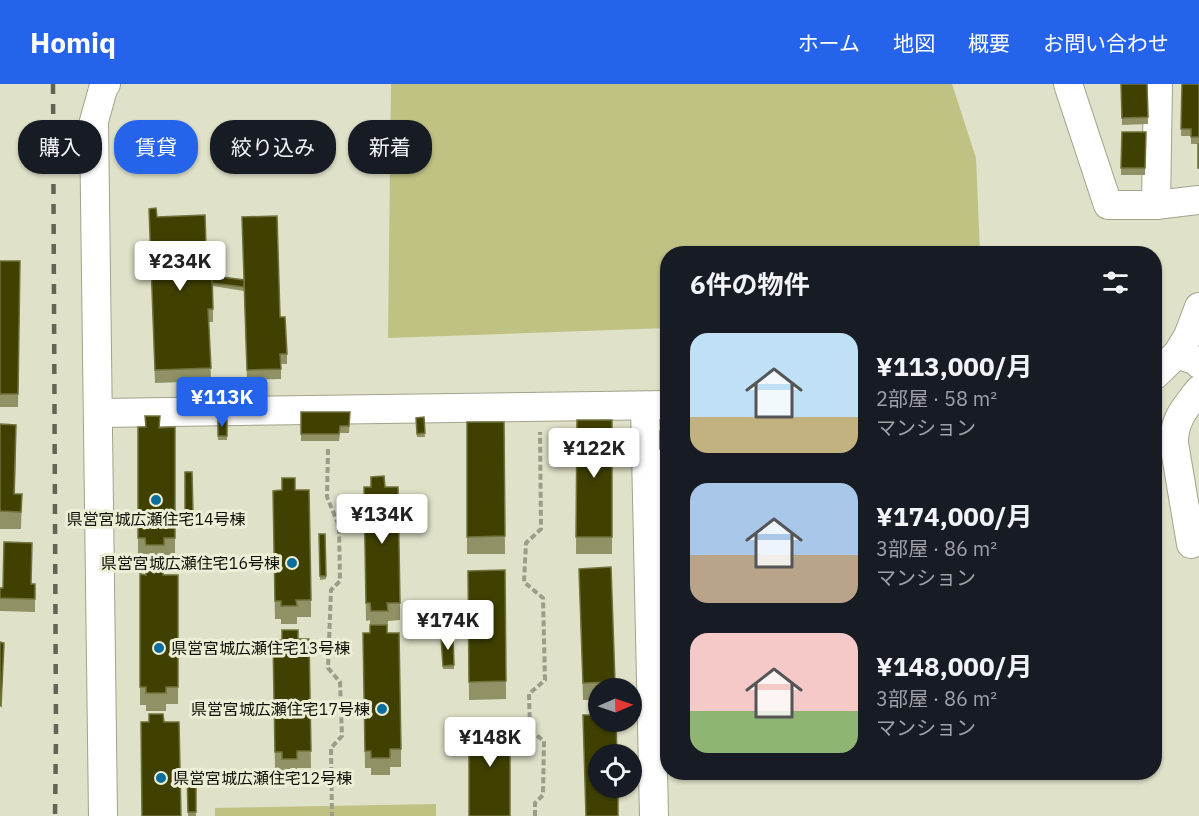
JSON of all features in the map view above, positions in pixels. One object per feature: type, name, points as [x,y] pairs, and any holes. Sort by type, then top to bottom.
[{"type":"street","points":[[103,816],[94,121],[106,84]]},
{"type":"street","points":[[1068,84],[1108,205],[1156,205],[1199,200]]},
{"type":"street","points":[[1156,205],[1158,84]]},
{"type":"street","points":[[1162,372],[1188,359],[1188,336],[1199,307]]},
{"type":"street","points":[[1191,544],[1174,443],[1174,430],[1181,412],[1199,390]]},
{"type":"street","points":[[99,413],[656,405],[654,816]]},
{"type":"path","points":[[536,816],[535,803],[543,795],[544,741],[530,730],[530,694],[545,680],[543,598],[525,582],[526,543],[541,529],[539,407]]},
{"type":"path","points":[[328,449],[327,497],[339,526],[340,581],[331,590],[328,668],[340,682],[342,736],[331,747],[332,816]]},
{"type":"green space","points":[[391,84],[952,84],[976,158],[980,246],[660,246],[660,328],[388,338],[390,174],[432,174],[432,120],[391,120]]},
{"type":"green space","points":[[436,804],[436,816],[215,816],[215,808]]},
{"type":"building","points":[[1121,84],[1147,84],[1148,117],[1122,118]]},
{"type":"building","points":[[1182,84],[1199,84],[1199,137],[1191,137],[1191,129],[1181,129]]},
{"type":"building","points":[[1122,132],[1146,132],[1145,168],[1121,168]]},
{"type":"building","points":[[1199,144],[1199,168],[1198,168]]},
{"type":"building","points":[[156,208],[157,217],[205,215],[207,277],[212,276],[213,309],[208,309],[211,368],[155,370],[149,209]]},
{"type":"building","points":[[277,216],[280,317],[285,317],[287,354],[280,354],[281,369],[247,370],[242,217]]},
{"type":"building","points":[[0,261],[20,261],[18,394],[0,394]]},
{"type":"building","points":[[207,275],[244,280],[244,287],[212,283],[212,276],[207,277]]},
{"type":"building","points":[[301,412],[350,412],[349,426],[340,426],[339,434],[301,434]]},
{"type":"building","name":"県営宮城広瀬住宅14号棟","points":[[145,416],[160,416],[159,428],[175,427],[175,538],[164,538],[164,545],[146,545],[145,538],[138,538],[138,427],[146,427]]},
{"type":"building","points":[[424,417],[425,433],[417,434],[416,418]]},
{"type":"building","points":[[218,420],[227,420],[227,436],[218,436]]},
{"type":"building","points":[[577,420],[612,420],[612,537],[576,537]]},
{"type":"building","points":[[467,422],[504,422],[505,536],[467,537]]},
{"type":"building","points":[[0,424],[16,425],[14,494],[22,494],[21,512],[0,511]]},
{"type":"building","points":[[185,472],[192,472],[193,513],[185,513]]},
{"type":"building","points":[[384,476],[385,487],[398,487],[400,603],[387,603],[388,611],[371,611],[370,603],[366,603],[364,487],[371,487],[371,477]]},
{"type":"building","name":"県営宮城広瀬住宅16号棟","points":[[282,478],[295,478],[295,490],[309,490],[311,600],[296,600],[297,606],[281,606],[281,601],[275,601],[273,491],[282,490]]},
{"type":"building","points":[[319,534],[325,534],[326,576],[320,576]]},
{"type":"building","points":[[4,542],[32,543],[31,584],[35,584],[35,599],[0,598],[0,588],[3,588]]},
{"type":"building","name":"県営宮城広瀬住宅13号棟","points":[[146,565],[163,565],[163,575],[178,575],[178,687],[166,687],[166,693],[146,693],[146,687],[140,687],[140,574],[146,575]]},
{"type":"building","points":[[611,567],[615,678],[588,678],[588,683],[583,683],[579,569]]},
{"type":"building","points":[[505,570],[506,681],[469,682],[468,571]]},
{"type":"building","name":"県営宮城広瀬住宅17号棟","points":[[370,625],[387,625],[387,633],[399,633],[401,749],[390,749],[390,758],[371,758],[371,751],[365,751],[363,633],[370,633]]},
{"type":"building","points":[[282,630],[298,630],[298,639],[309,639],[311,751],[297,751],[297,759],[282,759],[282,752],[275,752],[273,641],[282,640]]},
{"type":"building","points":[[453,636],[454,665],[443,666],[441,637]]},
{"type":"building","points":[[0,642],[4,643],[1,706],[0,705]]},
{"type":"building","name":"県営宮城広瀬住宅12号棟","points":[[149,714],[163,714],[164,722],[179,722],[181,816],[142,816],[141,722],[149,722]]},
{"type":"building","points":[[583,715],[588,715],[588,732],[616,732],[617,744],[588,744],[588,798],[618,798],[618,816],[586,816]]},
{"type":"building","points":[[469,719],[510,719],[510,816],[469,816]]},
{"type":"building","points":[[187,770],[196,770],[196,812],[188,812]]},
{"type":"railway","points":[[53,84],[55,816]]},
{"type":"place","name":"県営宮城広瀬住宅14号棟","points":[[156,500]]},
{"type":"place","name":"県営宮城広瀬住宅16号棟","points":[[292,563]]},
{"type":"place","name":"県営宮城広瀬住宅13号棟","points":[[159,648]]},
{"type":"place","name":"県営宮城広瀬住宅17号棟","points":[[382,709]]},
{"type":"place","name":"県営宮城広瀬住宅12号棟","points":[[161,778]]}]
